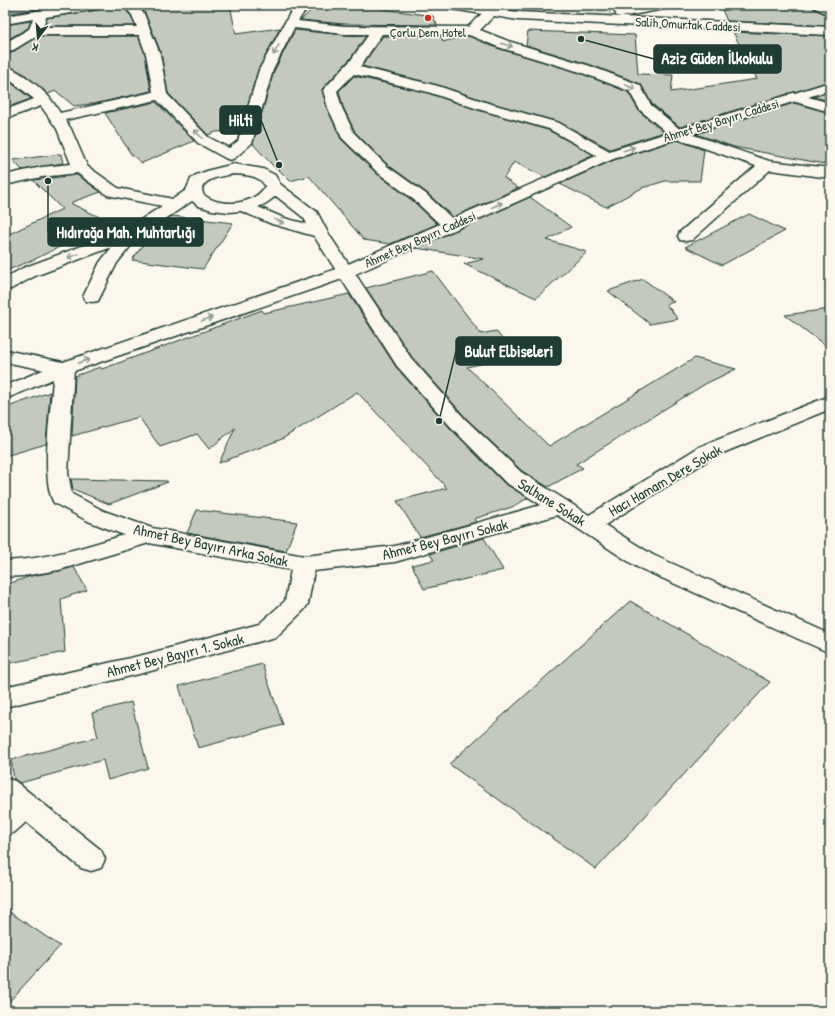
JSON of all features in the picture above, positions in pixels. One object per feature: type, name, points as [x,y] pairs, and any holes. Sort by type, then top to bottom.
[{"type":"street","points":[[5,20],[97,5]]},
{"type":"street","points":[[129,5],[138,14],[153,54],[160,95],[204,140],[232,162]]},
{"type":"street","name":"Salih Omurtak Caddesi","points":[[452,5],[518,16],[620,13],[830,31]]},
{"type":"street","points":[[620,13],[664,5]]},
{"type":"street","points":[[819,5],[830,11]]},
{"type":"street","points":[[471,31],[492,12]]},
{"type":"street","points":[[274,187],[265,199],[242,206],[216,206],[205,203],[197,198],[194,192],[194,186],[200,180],[232,162],[245,143],[266,70],[293,13],[344,30],[471,31],[503,44],[585,69],[635,88],[645,106],[677,134],[767,165],[830,173]]},
{"type":"street","points":[[35,31],[41,15]]},
{"type":"street","points":[[5,49],[35,31],[145,32]]},
{"type":"street","points":[[377,31],[369,47],[352,69],[330,90],[335,108],[347,135],[382,168],[420,197],[451,225]]},
{"type":"street","points":[[352,69],[434,89],[483,106],[554,126],[608,156]]},
{"type":"street","points":[[5,70],[24,83],[44,100],[64,129],[80,168],[113,192],[175,204]]},
{"type":"street","name":"Ahmet Bey Bayırı Caddesi","points":[[5,393],[64,368],[345,272],[608,156],[830,86]]},
{"type":"street","points":[[57,118],[160,95]]},
{"type":"street","points":[[794,97],[830,108]]},
{"type":"street","points":[[5,115],[44,100]]},
{"type":"street","name":"Salhane Sokak","points":[[232,162],[267,176],[273,181],[274,187],[311,215],[320,233],[404,362],[458,423],[513,477],[645,561],[830,644]]},
{"type":"street","points":[[686,236],[767,165]]},
{"type":"street","points":[[5,180],[42,172],[80,168]]},
{"type":"street","points":[[5,285],[29,272],[131,234],[194,192]]},
{"type":"street","points":[[242,206],[278,221],[320,233]]},
{"type":"street","points":[[92,297],[109,262],[131,234]]},
{"type":"street","points":[[5,356],[64,368]]},
{"type":"street","name":"Ahmet Bey Bayırı Arka Sokak","points":[[64,368],[57,473],[62,498],[96,516],[148,535],[304,564]]},
{"type":"street","name":"Hacı Hamam Dere Sokak","points":[[589,525],[706,452],[830,402]]},
{"type":"street","name":"Ahmet Bey Bayırı Sokak","points":[[304,564],[395,554],[493,528],[560,507]]},
{"type":"street","points":[[5,569],[26,569],[90,553],[148,535]]},
{"type":"street","name":"Ahmet Bey Bayırı 1. Sokak","points":[[5,697],[147,663],[267,631],[296,604],[304,564]]},
{"type":"street","points":[[5,824],[15,797],[90,859]]},
{"type":"shaded area","points":[[481,5],[607,5],[612,17],[523,12]]},
{"type":"building","points":[[5,5],[64,5],[5,14]]},
{"type":"building","points":[[104,5],[122,5],[131,16],[135,26],[45,26],[47,18],[102,9]]},
{"type":"building","points":[[138,5],[230,5],[236,34],[280,28],[258,70],[240,130],[216,132],[208,135],[168,93],[161,53],[145,13]]},
{"type":"building","points":[[317,5],[355,5],[433,16],[437,25],[344,24],[301,20]]},
{"type":"building","points":[[720,5],[812,5],[814,9],[830,16],[830,26],[727,21]]},
{"type":"building","points":[[31,21],[28,28],[5,41],[5,25]]},
{"type":"building","points":[[295,30],[366,36],[350,59],[322,89],[327,108],[341,139],[376,173],[413,201],[437,224],[390,244],[364,240],[309,176],[290,181],[277,168],[276,169],[253,144],[274,71]]},
{"type":"building","points":[[528,31],[635,35],[638,74],[673,75],[671,92],[757,79],[733,32],[830,36],[830,81],[680,127],[652,104],[641,84],[591,65],[526,45]]},
{"type":"building","points":[[38,36],[138,36],[145,54],[151,91],[98,103],[74,106],[56,91],[48,94],[23,73],[5,65],[5,54],[11,53]]},
{"type":"building","points":[[383,36],[441,36],[443,42],[463,36],[469,36],[497,48],[580,73],[628,92],[639,111],[664,132],[610,149],[559,122],[488,102],[438,85],[362,66]]},
{"type":"building","points":[[354,76],[428,93],[478,110],[548,130],[594,155],[545,177],[514,162],[504,178],[518,188],[453,217],[427,193],[388,165],[355,132],[343,107],[339,91]]},
{"type":"building","points":[[5,78],[31,99],[5,108]]},
{"type":"building","points":[[830,92],[830,101],[813,97]]},
{"type":"building","points":[[156,102],[194,141],[142,163],[131,154],[105,113]]},
{"type":"building","points":[[794,103],[830,113],[830,165],[734,147],[696,134]]},
{"type":"building","points":[[677,140],[704,150],[700,181],[665,181],[642,188],[606,207],[560,184],[614,160]]},
{"type":"building","points":[[61,154],[63,163],[22,170],[13,160]]},
{"type":"building","points":[[77,175],[101,192],[72,202],[72,204],[110,222],[33,260],[5,271],[5,236],[62,209],[33,180]]},
{"type":"building","points":[[530,197],[571,227],[547,240],[587,252],[536,298],[464,264],[484,259],[416,248]]},
{"type":"building","points":[[749,214],[785,231],[722,265],[685,247]]},
{"type":"building","points":[[172,216],[233,223],[203,269],[132,260],[157,226]]},
{"type":"building","points":[[433,271],[481,334],[496,331],[515,356],[467,367],[549,446],[695,358],[736,369],[705,384],[576,464],[583,468],[548,487],[522,471],[466,418],[412,357],[366,288]]},
{"type":"building","points":[[643,279],[674,302],[666,304],[678,319],[650,324],[608,291]]},
{"type":"building","points":[[349,294],[396,367],[450,428],[504,483],[528,498],[512,507],[474,519],[476,522],[420,537],[397,501],[447,488],[357,392],[282,439],[219,463],[235,428],[209,449],[197,434],[160,447],[139,417],[72,436],[75,376],[100,367],[102,369],[262,310],[264,313]]},
{"type":"building","points":[[830,309],[830,349],[785,315]]},
{"type":"building","points":[[50,392],[46,444],[5,456],[5,408]]},
{"type":"building","points":[[71,479],[168,482],[109,504],[73,489]]},
{"type":"building","points":[[197,510],[297,522],[286,551],[187,533]]},
{"type":"building","points":[[484,538],[503,570],[424,589],[412,565],[434,560],[430,554]]},
{"type":"building","points":[[74,567],[87,590],[61,599],[65,652],[5,664],[5,585],[31,576]]},
{"type":"building","points":[[630,601],[770,682],[596,869],[449,764]]},
{"type":"building","points":[[262,664],[283,725],[198,748],[179,686]]},
{"type":"building","points":[[131,702],[148,768],[108,780],[103,760],[20,783],[14,779],[11,760],[98,737],[92,713]]},
{"type":"building","points":[[5,909],[60,946],[5,1006]]},
{"type":"place","name":"Çorlu Dem Hotel","points":[[428,18]]},
{"type":"place","name":"Aziz Güden İlkokulu","points":[[581,39]]},
{"type":"place","name":"Hilti","points":[[279,165]]},
{"type":"place","name":"Hıdırağa Mah. Muhtarlığı","points":[[48,181]]},
{"type":"place","name":"Bulut Elbiseleri","points":[[439,421]]}]
